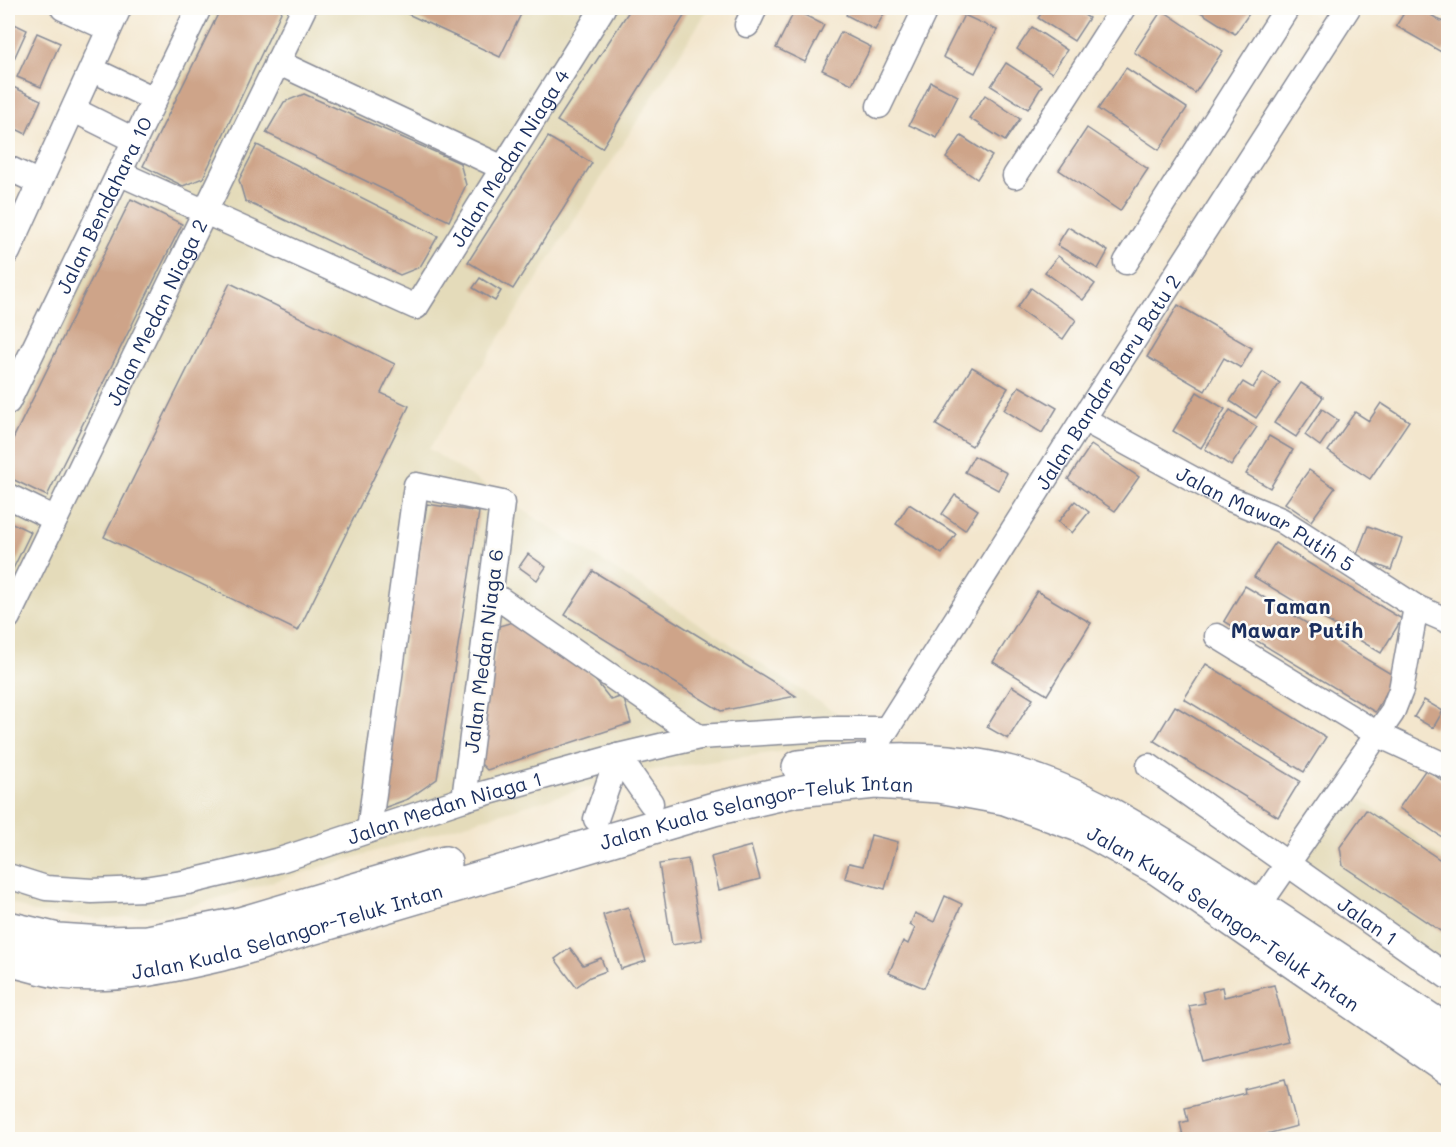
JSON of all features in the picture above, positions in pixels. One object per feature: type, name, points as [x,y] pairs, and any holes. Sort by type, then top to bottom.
[{"type":"highway","name":"Jalan Kuala Selangor-Teluk Intan","points":[[8,928],[58,940],[103,943],[148,942],[240,924],[651,803],[792,768],[870,759],[941,760],[1011,773],[1091,802],[1251,917],[1449,1068]]},
{"type":"highway","name":"Jalan Kuala Selangor-Teluk Intan","points":[[8,959],[61,972],[106,974],[150,970],[230,952],[714,809],[797,789],[874,782],[939,786],[1005,798],[1079,825],[1251,917],[1449,1032]]},
{"type":"street","points":[[8,252],[38,182],[93,70],[114,18],[63,8]]},
{"type":"street","name":"Jalan Bendahara 10","points":[[8,402],[199,8]]},
{"type":"street","name":"Jalan Medan Niaga 2","points":[[8,617],[304,8]]},
{"type":"street","name":"Jalan Medan Niaga 4","points":[[204,214],[276,243],[416,307],[603,8]]},
{"type":"street","points":[[879,106],[926,8]]},
{"type":"street","points":[[1015,176],[1123,8]]},
{"type":"street","points":[[1126,262],[1287,8]]},
{"type":"street","name":"Jalan Bandar Baru Batu 2","points":[[870,759],[886,729],[1083,419],[1348,8]]},
{"type":"street","points":[[277,62],[503,168]]},
{"type":"street","points":[[93,70],[154,99]]},
{"type":"street","points":[[74,110],[134,141]]},
{"type":"street","points":[[8,168],[38,182]]},
{"type":"street","points":[[119,173],[204,214]]},
{"type":"street","name":"Jalan Mawar Putih 5","points":[[1083,419],[1228,498],[1281,520],[1416,607],[1449,621]]},
{"type":"street","name":"Jalan Medan Niaga 6","points":[[369,831],[416,484],[502,503],[464,800]]},
{"type":"street","points":[[8,496],[55,519]]},
{"type":"street","points":[[491,593],[699,737]]},
{"type":"street","points":[[1251,917],[1380,735],[1401,690],[1416,607]]},
{"type":"street","points":[[1216,636],[1380,735],[1449,767]]},
{"type":"street","name":"Jalan Medan Niaga 1","points":[[8,876],[46,888],[92,891],[144,889],[188,882],[280,860],[464,800],[618,756],[699,737],[826,729],[886,729]]},
{"type":"street","points":[[618,756],[651,803]]},
{"type":"street","points":[[596,819],[618,756]]},
{"type":"street","name":"Jalan 1","points":[[1149,766],[1449,977]]},
{"type":"shaded area","points":[[215,8],[709,8],[429,449],[849,721],[846,742],[639,772],[165,914],[99,919],[33,912],[8,901],[8,431]]},
{"type":"shaded area","points":[[1351,792],[1448,861],[1448,966],[1301,862]]},
{"type":"building","points":[[221,8],[283,8],[203,178],[183,186],[143,166]]},
{"type":"building","points":[[395,8],[524,8],[500,57]]},
{"type":"building","points":[[631,8],[677,8],[686,13],[602,148],[557,121]]},
{"type":"building","points":[[850,8],[887,8],[875,30],[846,15]]},
{"type":"building","points":[[1045,8],[1073,8],[1089,18],[1074,41],[1038,18]]},
{"type":"building","points":[[1194,8],[1253,8],[1235,34]]},
{"type":"building","points":[[1407,8],[1419,8],[1448,25],[1448,44],[1443,53],[1396,26]]},
{"type":"building","points":[[795,10],[824,25],[805,62],[776,48]]},
{"type":"building","points":[[1162,10],[1223,51],[1195,93],[1134,52]]},
{"type":"building","points":[[964,15],[997,30],[975,73],[943,57]]},
{"type":"building","points":[[8,21],[27,30],[8,72]]},
{"type":"building","points":[[1032,27],[1067,50],[1052,73],[1017,49]]},
{"type":"building","points":[[841,32],[871,47],[852,84],[822,70]]},
{"type":"building","points":[[37,33],[60,43],[41,87],[17,77]]},
{"type":"building","points":[[1006,63],[1042,86],[1028,109],[991,86]]},
{"type":"building","points":[[1126,68],[1187,108],[1159,150],[1098,109]]},
{"type":"building","points":[[931,82],[958,96],[937,138],[909,125]]},
{"type":"building","points":[[13,87],[41,100],[26,134],[14,128],[8,142],[8,99]]},
{"type":"building","points":[[304,94],[460,163],[466,185],[449,221],[266,133],[284,102]]},
{"type":"building","points":[[985,95],[1020,119],[1005,141],[969,118]]},
{"type":"building","points":[[1087,128],[1148,169],[1120,211],[1059,170]]},
{"type":"building","points":[[961,136],[992,156],[977,179],[946,158]]},
{"type":"building","points":[[548,137],[592,163],[513,289],[468,262]]},
{"type":"building","points":[[257,145],[438,236],[420,267],[400,275],[245,201],[239,180]]},
{"type":"building","points":[[131,199],[182,224],[47,496],[8,477],[8,449]]},
{"type":"building","points":[[1068,227],[1108,251],[1098,269],[1057,245]]},
{"type":"building","points":[[1058,256],[1095,284],[1083,300],[1045,272]]},
{"type":"building","points":[[480,278],[501,291],[495,301],[473,288]]},
{"type":"building","points":[[230,283],[395,364],[381,393],[409,406],[298,631],[104,537]]},
{"type":"building","points":[[1031,288],[1076,320],[1063,339],[1017,308]]},
{"type":"building","points":[[1178,305],[1252,348],[1241,368],[1224,358],[1205,391],[1147,357]]},
{"type":"building","points":[[972,367],[1008,388],[972,446],[936,425]]},
{"type":"building","points":[[1263,372],[1280,383],[1256,418],[1230,401],[1243,382],[1253,388]]},
{"type":"building","points":[[1301,383],[1323,397],[1296,437],[1274,423]]},
{"type":"building","points":[[1019,386],[1057,408],[1042,433],[1004,410]]},
{"type":"building","points":[[1197,392],[1225,409],[1201,448],[1173,431]]},
{"type":"building","points":[[1381,403],[1409,421],[1370,479],[1328,451],[1355,412],[1369,421]]},
{"type":"building","points":[[1322,409],[1338,420],[1320,446],[1305,435]]},
{"type":"building","points":[[1230,410],[1257,427],[1231,466],[1205,449]]},
{"type":"building","points":[[1269,436],[1293,450],[1270,488],[1246,474]]},
{"type":"building","points":[[1091,445],[1139,477],[1115,511],[1068,479]]},
{"type":"building","points":[[974,456],[1007,473],[998,490],[965,472]]},
{"type":"building","points":[[1309,470],[1335,488],[1311,521],[1285,503]]},
{"type":"building","points":[[955,495],[978,510],[965,530],[942,514]]},
{"type":"building","points":[[1075,501],[1089,512],[1072,533],[1058,522]]},
{"type":"building","points":[[427,504],[479,512],[437,779],[408,799],[378,810]]},
{"type":"building","points":[[909,504],[956,534],[942,554],[896,524]]},
{"type":"building","points":[[8,521],[31,532],[8,579]]},
{"type":"building","points":[[1368,526],[1402,539],[1391,570],[1356,557]]},
{"type":"building","points":[[1275,543],[1402,619],[1381,653],[1254,577]]},
{"type":"building","points":[[528,554],[546,567],[537,580],[519,567]]},
{"type":"building","points":[[593,571],[796,696],[721,711],[565,615]]},
{"type":"building","points":[[1245,586],[1396,677],[1375,712],[1224,621]]},
{"type":"building","points":[[1037,591],[1091,623],[1047,695],[993,662]]},
{"type":"building","points":[[513,622],[589,672],[611,700],[623,696],[631,723],[487,770],[476,759],[499,626]]},
{"type":"building","points":[[1206,664],[1326,737],[1304,772],[1184,699]]},
{"type":"building","points":[[1012,686],[1033,699],[1008,739],[987,727]]},
{"type":"building","points":[[1424,700],[1443,711],[1433,728],[1414,717]]},
{"type":"building","points":[[1175,706],[1300,781],[1278,817],[1154,741]]},
{"type":"building","points":[[1426,769],[1448,785],[1448,841],[1399,808]]},
{"type":"building","points":[[1366,810],[1448,865],[1448,936],[1343,866],[1340,847]]},
{"type":"building","points":[[871,835],[898,842],[885,889],[845,878],[849,863],[863,866]]},
{"type":"building","points":[[751,846],[760,879],[719,890],[711,857]]},
{"type":"building","points":[[688,859],[702,940],[672,945],[659,864]]},
{"type":"building","points":[[945,896],[962,904],[924,988],[889,973],[903,941],[908,944],[915,928],[910,925],[915,913],[934,922]]},
{"type":"building","points":[[628,907],[646,961],[621,969],[603,915]]},
{"type":"building","points":[[570,948],[583,965],[601,958],[606,971],[590,977],[576,987],[555,959]]},
{"type":"building","points":[[1274,985],[1289,1042],[1204,1063],[1189,1006],[1205,1003],[1202,992],[1222,987],[1224,997]]},
{"type":"building","points":[[1285,1079],[1297,1126],[1244,1140],[1184,1140],[1180,1123],[1188,1121],[1185,1108],[1245,1093],[1244,1089]]},
{"type":"district","name":"Taman Mawar Putih","points":[[1297,617]]}]
